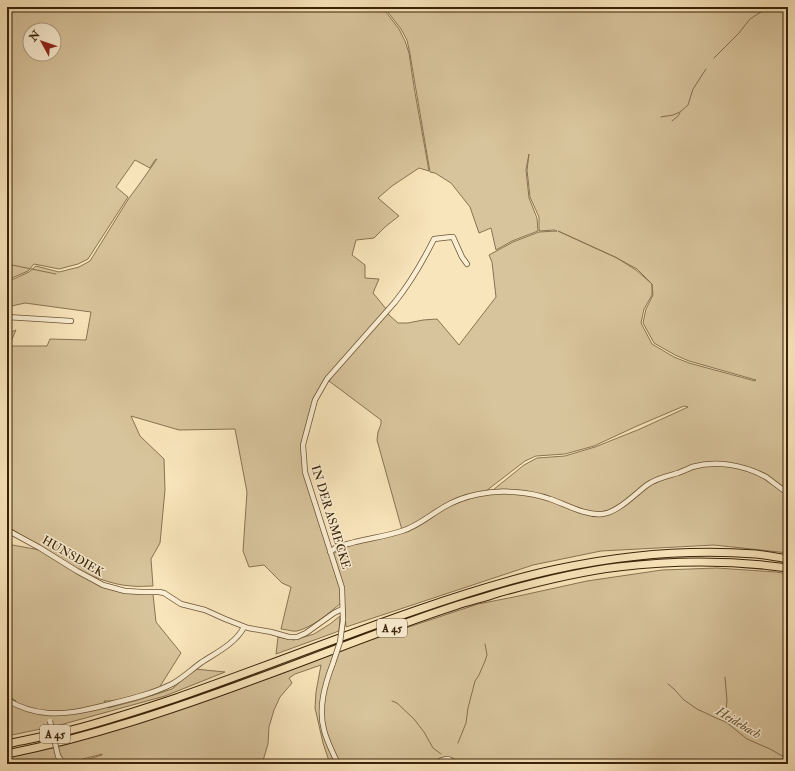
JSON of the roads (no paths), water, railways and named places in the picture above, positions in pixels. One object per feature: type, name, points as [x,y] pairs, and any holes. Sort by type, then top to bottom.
[{"type":"highway","name":"A 45","points":[[7,744],[59,733],[128,713],[209,686],[369,626],[433,604],[483,588],[557,569],[604,560],[644,555],[680,553],[756,554],[788,559]]},
{"type":"highway","name":"A 45","points":[[7,754],[86,735],[168,711],[448,608],[548,580],[616,567],[694,561],[752,563],[788,568]]},
{"type":"street","name":"IN DER ASMECKE","points":[[338,764],[328,744],[323,728],[322,714],[326,682],[340,642],[343,620],[342,588],[305,472],[303,445],[315,400],[327,379],[406,289],[434,239],[451,236],[453,237],[462,257],[467,264]]},
{"type":"street","points":[[7,317],[71,321]]},
{"type":"street","points":[[330,552],[335,548],[346,544],[394,533],[411,527],[457,500],[492,492],[530,494],[599,515],[611,512],[620,507],[650,483],[660,478],[693,467],[708,465],[733,465],[752,470],[767,478],[788,493]]},
{"type":"street","name":"HUNSDIEK","points":[[7,530],[103,585],[125,591],[164,593],[180,604],[205,610],[244,627],[289,637],[297,637],[306,634],[334,613],[342,609]]},
{"type":"street","points":[[7,700],[26,708],[48,713],[68,712],[92,709],[158,691],[174,683],[223,648],[240,634],[244,627]]},
{"type":"street","points":[[48,713],[58,756],[64,764]]},
{"type":"street","points":[[436,764],[446,759],[451,760],[455,764]]},
{"type":"waterway","points":[[714,58],[739,33],[750,19],[767,7]]},
{"type":"waterway","points":[[661,117],[680,112],[688,105],[693,89],[706,69]]},
{"type":"waterway","points":[[672,121],[680,113]]},
{"type":"waterway","points":[[7,264],[56,274]]},
{"type":"waterway","points":[[458,743],[466,723],[475,681],[487,655],[485,644]]},
{"type":"waterway","points":[[725,677],[727,701],[725,718],[727,722]]},
{"type":"waterway","name":"Heidebach","points":[[668,684],[684,700],[697,709],[726,722],[747,739],[784,757]]},
{"type":"waterway","points":[[392,701],[397,703],[414,719],[424,732],[433,748],[441,754]]}]
